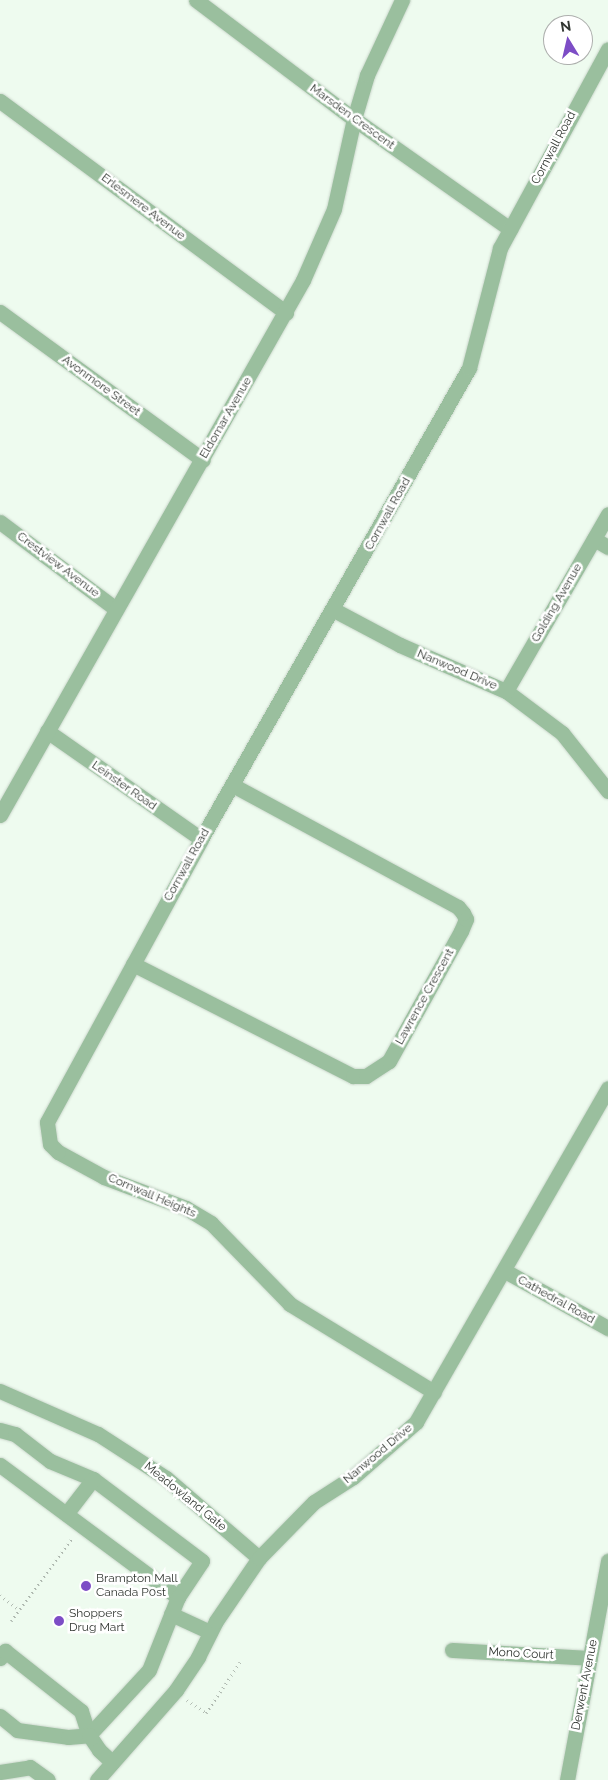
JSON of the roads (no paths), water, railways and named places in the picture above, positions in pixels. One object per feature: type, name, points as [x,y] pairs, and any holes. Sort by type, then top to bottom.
[{"type":"street","name":"Marsden Crescent","points":[[196,0],[354,119],[510,229]]},
{"type":"street","name":"Eldomar Avenue","points":[[0,814],[286,313],[332,216],[354,119],[367,76],[402,0]]},
{"type":"street","name":"Cornwall Road","points":[[133,964],[201,839],[334,610],[469,368],[500,248],[606,56]]},
{"type":"street","name":"Erlesmere Avenue","points":[[0,101],[286,313]]},
{"type":"street","name":"Avonmore Street","points":[[0,312],[203,460]]},
{"type":"street","name":"Golding Avenue","points":[[506,691],[608,514]]},
{"type":"street","name":"Crestview Avenue","points":[[0,522],[116,609]]},
{"type":"street","points":[[594,540],[608,547]]},
{"type":"street","name":"Nanwood Drive","points":[[334,610],[400,645],[506,691],[562,733],[608,791]]},
{"type":"street","name":"Leinster Road","points":[[47,731],[201,839]]},
{"type":"street","name":"Lawrence Crescent","points":[[133,964],[353,1076],[366,1076],[389,1061],[413,1018],[461,931],[466,919],[463,913],[458,907],[232,785]]},
{"type":"street","name":"Cornwall Heights","points":[[133,964],[47,1122],[50,1144],[58,1152],[104,1177],[186,1208],[211,1223],[290,1304],[434,1392]]},
{"type":"street","name":"Nanwood Drive","points":[[97,1780],[176,1690],[198,1657],[210,1632],[259,1558],[314,1502],[353,1477],[416,1422],[505,1271],[608,1088]]},
{"type":"street","name":"Cathedral Road","points":[[505,1271],[608,1328]]},
{"type":"street","name":"Meadowland Gate","points":[[0,1391],[98,1434],[166,1478],[259,1558]]},
{"type":"street","points":[[0,1430],[15,1434],[50,1461],[93,1479],[202,1560],[178,1597],[149,1670],[90,1735],[68,1737],[17,1730],[0,1716]]},
{"type":"street","points":[[0,1465],[178,1597]]},
{"type":"street","points":[[66,1514],[93,1479]]},
{"type":"street","name":"Derwent Avenue","points":[[567,1780],[608,1561]]},
{"type":"street","points":[[171,1614],[210,1632]]},
{"type":"street","points":[[0,1658],[5,1650],[80,1711],[90,1735],[99,1750],[112,1762]]},
{"type":"street","name":"Mono Court","points":[[452,1650],[590,1658]]},
{"type":"street","points":[[0,1772],[30,1767],[45,1779]]},
{"type":"place","name":"Brampton Mall Canada P0st","points":[[86,1586]]},
{"type":"place","name":"Shoppers Drug Mart","points":[[59,1621]]}]
